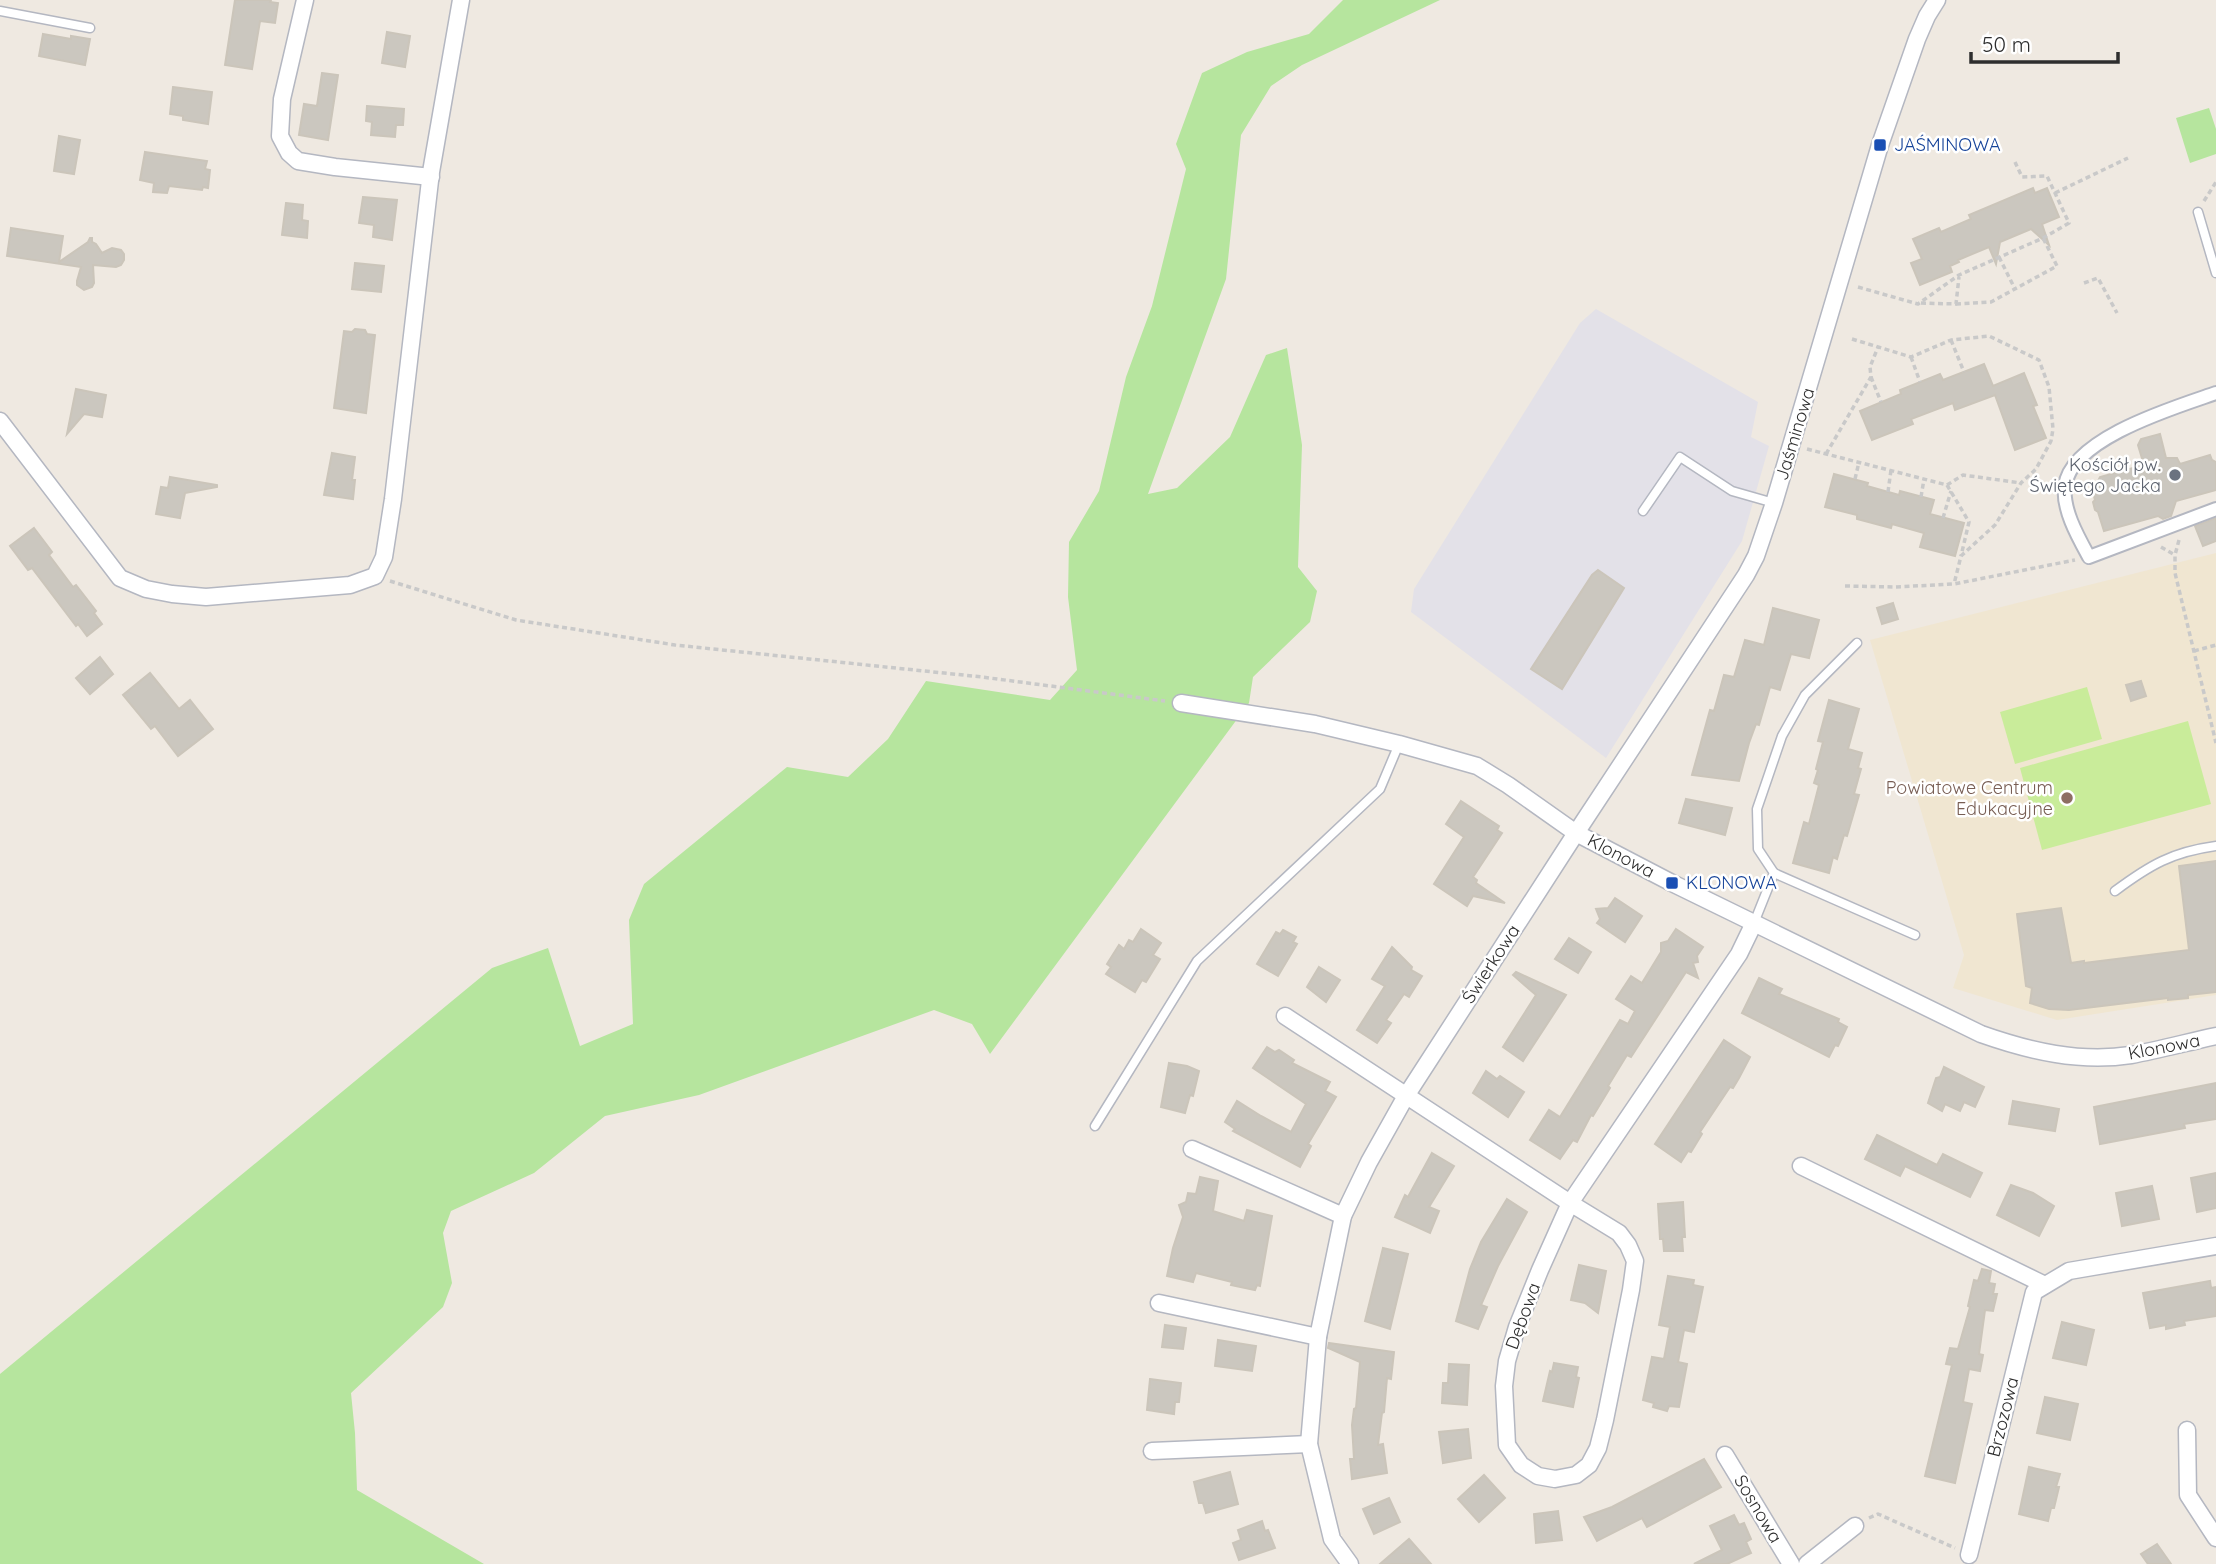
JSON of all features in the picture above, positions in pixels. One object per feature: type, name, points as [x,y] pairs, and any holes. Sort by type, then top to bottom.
[{"type":"street","points":[[305,0],[282,99],[280,136],[289,153],[298,161],[431,177]]},
{"type":"street","points":[[0,421],[120,578],[146,589],[206,597],[349,584],[375,576],[384,557],[393,499],[431,177],[461,0]]},
{"type":"street","name":"Jaśminowa","points":[[1576,833],[1756,556],[1792,444],[1880,145],[1917,39],[1937,0]]},
{"type":"street","points":[[2216,393],[2134,423],[2083,455],[2071,470],[2065,485],[2066,503],[2079,540],[2089,557],[2216,509]]},
{"type":"street","name":"Klonowa","points":[[1181,703],[1315,724],[1477,766],[1576,833],[1982,1034],[2014,1046],[2050,1054],[2083,1057],[2129,1055],[2216,1036]]},
{"type":"street","name":"Świerkowa","points":[[1350,1564],[1332,1539],[1309,1444],[1318,1337],[1342,1216],[1406,1096],[1576,833]]},
{"type":"street","name":"Dębowa","points":[[1570,1203],[1619,1233],[1635,1261],[1598,1448],[1589,1465],[1576,1475],[1555,1479],[1538,1476],[1521,1465],[1507,1445],[1504,1387],[1507,1361],[1517,1327],[1539,1270],[1570,1203],[1739,954],[1754,923]]},
{"type":"street","points":[[1285,1016],[1570,1203]]},
{"type":"street","points":[[1192,1149],[1342,1216]]},
{"type":"street","points":[[1801,1166],[2045,1285],[2069,1271],[2216,1245]]},
{"type":"street","name":"Brzozowa","points":[[1969,1555],[2034,1292],[2045,1285]]},
{"type":"street","points":[[1159,1303],[1318,1337]]},
{"type":"street","points":[[2187,1430],[2188,1495],[2216,1538]]},
{"type":"street","points":[[1152,1451],[1309,1444]]},
{"type":"street","name":"Sosnowa","points":[[1725,1455],[1791,1564]]},
{"type":"street","points":[[1807,1564],[1855,1525]]},
{"type":"lane","points":[[0,11],[90,28]]},
{"type":"lane","points":[[2198,212],[2216,273]]},
{"type":"lane","points":[[1643,511],[1680,457],[1732,491],[1774,503]]},
{"type":"lane","points":[[1857,643],[1805,695],[1782,736],[1757,809],[1758,849],[1774,873],[1915,935]]},
{"type":"lane","points":[[1095,1126],[1197,961],[1380,789],[1399,744]]},
{"type":"lane","points":[[2115,891],[2149,866],[2192,849],[2216,846]]},
{"type":"lane","points":[[1754,923],[1774,873]]},
{"type":"path","points":[[2055,193],[2128,158]]},
{"type":"path","points":[[1919,303],[1959,275],[2043,238],[2069,223],[2048,176],[2022,177],[2015,162]]},
{"type":"path","points":[[2198,212],[2216,182]]},
{"type":"path","points":[[1858,287],[1919,303],[1990,302],[2057,266],[2043,238]]},
{"type":"path","points":[[1999,257],[2015,289]]},
{"type":"path","points":[[1956,304],[1959,275]]},
{"type":"path","points":[[2084,283],[2098,278],[2117,313]]},
{"type":"path","points":[[1852,339],[1911,357],[1951,340],[1989,336],[2039,360],[2049,387],[2053,429],[2051,441],[2036,469],[2021,484],[1996,525],[1961,556]]},
{"type":"path","points":[[1951,340],[1964,372]]},
{"type":"path","points":[[1878,346],[1870,367],[1881,402]]},
{"type":"path","points":[[1911,357],[1920,382]]},
{"type":"path","points":[[1826,454],[1871,377]]},
{"type":"path","points":[[1792,444],[1947,485],[1969,522],[1954,584]]},
{"type":"path","points":[[1855,479],[1859,462]]},
{"type":"path","points":[[1888,492],[1891,470]]},
{"type":"path","points":[[1947,485],[1963,475],[2021,484]]},
{"type":"path","points":[[1921,497],[1924,479]]},
{"type":"path","points":[[1943,518],[1951,491]]},
{"type":"path","points":[[2175,555],[2175,573],[2216,743]]},
{"type":"path","points":[[1845,586],[1954,584],[2089,557]]},
{"type":"path","points":[[375,576],[516,620],[675,645],[982,677],[1181,703]]},
{"type":"path","points":[[2194,651],[2216,645]]},
{"type":"path","points":[[1855,1525],[1878,1514],[1969,1555]]},
{"type":"shaded area","points":[[1596,309],[1758,402],[1751,437],[1769,446],[1742,541],[1606,758],[1411,612],[1414,589],[1580,323]]},
{"type":"shaded area","name":"Powiatowe Centrum Edukacyjne","points":[[2216,553],[2216,995],[2057,1020],[1953,988],[1964,955],[1870,640]]},
{"type":"green space","points":[[1343,0],[1440,0],[1302,65],[1271,86],[1241,135],[1226,279],[1148,494],[1177,488],[1230,437],[1266,355],[1287,348],[1302,445],[1298,567],[1317,591],[1310,622],[1253,677],[1249,703],[990,1054],[972,1024],[934,1010],[699,1095],[605,1116],[534,1173],[451,1211],[443,1233],[452,1283],[443,1307],[351,1393],[357,1490],[484,1564],[0,1564],[0,1374],[492,968],[548,948],[580,1046],[633,1024],[629,920],[644,884],[787,767],[848,777],[888,739],[926,681],[1050,700],[1077,670],[1068,597],[1069,542],[1099,491],[1126,377],[1152,306],[1186,169],[1176,144],[1202,73],[1247,52],[1309,34]]},
{"type":"green space","points":[[2209,108],[2216,129],[2216,154],[2190,163],[2176,118]]},
{"type":"green space","points":[[2087,687],[2102,739],[2015,764],[2000,712]]},
{"type":"green space","points":[[2188,721],[2211,804],[2042,850],[2020,768]]},
{"type":"building","points":[[235,0],[271,0],[270,2],[278,3],[275,23],[260,21],[252,69],[225,65]]},
{"type":"building","points":[[387,32],[410,36],[405,67],[382,63]]},
{"type":"building","points":[[43,34],[90,39],[85,65],[39,56]]},
{"type":"building","points":[[322,73],[338,75],[328,140],[299,135],[304,104],[317,106]]},
{"type":"building","points":[[173,87],[212,92],[208,124],[183,120],[183,116],[170,114]]},
{"type":"building","points":[[367,106],[404,109],[403,125],[396,125],[395,137],[371,135],[372,122],[366,121]]},
{"type":"building","points":[[59,136],[80,140],[74,174],[54,171]]},
{"type":"building","points":[[145,152],[207,161],[205,169],[210,170],[208,188],[203,187],[202,190],[169,186],[167,193],[153,192],[154,183],[140,180]]},
{"type":"building","points":[[2033,188],[2035,193],[2047,188],[2059,217],[2042,224],[2049,245],[2031,229],[2000,242],[1996,264],[1989,247],[1958,260],[1959,262],[1950,266],[1952,272],[1920,285],[1911,263],[1922,259],[1913,239],[1939,228],[1941,232],[1971,219],[1969,215]]},
{"type":"building","points":[[363,197],[397,200],[392,240],[373,237],[374,225],[359,223]]},
{"type":"building","points":[[286,203],[303,205],[302,220],[308,221],[307,238],[282,235]]},
{"type":"building","points":[[11,228],[63,236],[59,262],[90,238],[102,253],[112,248],[121,250],[124,260],[116,267],[93,265],[94,283],[92,287],[84,290],[77,285],[81,267],[7,256]]},
{"type":"building","points":[[355,263],[384,266],[381,292],[352,289]]},
{"type":"building","points":[[355,329],[375,335],[366,413],[334,408],[344,331],[352,332]]},
{"type":"building","points":[[1984,364],[1993,386],[2024,373],[2046,438],[2015,450],[1995,395],[1955,410],[1953,403],[1911,419],[1913,424],[1872,440],[1860,411],[1901,394],[1900,390],[1940,374],[1943,380]]},
{"type":"building","points":[[76,389],[106,395],[102,417],[84,414],[67,434]]},
{"type":"building","name":"Kościół pw. Świętego Jacka","points":[[2160,434],[2166,458],[2177,458],[2180,464],[2210,455],[2216,462],[2216,490],[2176,501],[2171,516],[2163,519],[2158,516],[2104,531],[2095,510],[2091,484],[2097,483],[2100,477],[2144,465],[2138,445],[2141,439]]},
{"type":"building","points":[[332,453],[355,457],[353,499],[324,495]]},
{"type":"building","points":[[1834,474],[1899,495],[1900,491],[1934,500],[1930,514],[1964,523],[1955,556],[1920,547],[1924,533],[1892,524],[1891,528],[1825,507]]},
{"type":"building","points":[[170,477],[217,487],[185,493],[180,518],[156,514],[161,487],[168,488]]},
{"type":"building","points":[[2216,518],[2216,541],[2203,546],[2195,526]]},
{"type":"building","points":[[34,528],[52,552],[49,555],[73,587],[76,585],[96,611],[94,613],[102,624],[87,636],[78,624],[76,626],[32,568],[28,570],[10,546]]},
{"type":"building","points":[[1598,570],[1624,588],[1562,689],[1531,669],[1592,575]]},
{"type":"building","points":[[1893,603],[1898,619],[1882,624],[1877,608]]},
{"type":"building","points":[[1773,608],[1819,620],[1809,658],[1791,654],[1780,690],[1770,687],[1759,725],[1756,724],[1749,743],[1739,781],[1692,775],[1710,710],[1714,711],[1724,675],[1734,677],[1745,640],[1764,645]]},
{"type":"building","points":[[100,657],[113,674],[90,694],[76,678]]},
{"type":"building","points":[[150,673],[179,709],[190,700],[213,729],[178,756],[155,726],[151,729],[123,695]]},
{"type":"building","points":[[2141,681],[2146,696],[2131,701],[2126,685]]},
{"type":"building","points":[[1829,700],[1859,709],[1848,749],[1862,753],[1854,794],[1859,795],[1847,836],[1844,835],[1837,859],[1833,857],[1829,873],[1793,863],[1804,822],[1809,824],[1819,785],[1814,783],[1823,742],[1818,741]]},
{"type":"building","points":[[1686,799],[1732,808],[1725,835],[1679,823]]},
{"type":"building","points":[[1461,801],[1499,826],[1497,830],[1502,833],[1473,877],[1477,880],[1476,883],[1505,903],[1473,896],[1467,906],[1434,884],[1464,837],[1446,824]]},
{"type":"building","points":[[2216,861],[2216,992],[2188,995],[2188,998],[2069,1010],[2049,1009],[2030,1003],[2032,988],[2026,986],[2017,914],[2061,908],[2071,963],[2189,950],[2179,866]]},
{"type":"building","points":[[1615,898],[1642,916],[1625,942],[1597,923],[1600,919],[1596,909],[1608,908]]},
{"type":"building","points":[[1141,929],[1161,943],[1153,955],[1160,959],[1146,982],[1142,980],[1135,992],[1106,974],[1111,967],[1107,964],[1119,945],[1124,949],[1129,940],[1133,942]]},
{"type":"building","points":[[1676,929],[1703,947],[1697,956],[1698,962],[1693,963],[1698,978],[1686,972],[1631,1057],[1627,1055],[1577,1142],[1573,1140],[1560,1159],[1530,1140],[1549,1110],[1560,1117],[1620,1020],[1628,1024],[1635,1011],[1616,999],[1631,976],[1642,983],[1661,952],[1661,943],[1668,941]]},
{"type":"building","points":[[1283,930],[1296,937],[1293,942],[1297,944],[1278,976],[1257,964],[1276,932],[1280,934]]},
{"type":"building","points":[[1569,938],[1591,952],[1578,973],[1555,959]]},
{"type":"building","points":[[1392,947],[1412,967],[1411,970],[1422,976],[1409,997],[1404,994],[1386,1020],[1391,1023],[1377,1043],[1357,1030],[1385,986],[1372,979]]},
{"type":"building","points":[[1319,967],[1340,980],[1326,1002],[1307,987]]},
{"type":"building","points":[[1516,972],[1566,995],[1523,1061],[1503,1047],[1536,995],[1513,975]]},
{"type":"building","points":[[1759,978],[1782,989],[1779,994],[1839,1019],[1838,1022],[1847,1027],[1829,1057],[1742,1013]]},
{"type":"building","points":[[1724,1040],[1750,1057],[1733,1088],[1730,1087],[1700,1132],[1702,1134],[1691,1152],[1688,1151],[1681,1162],[1655,1144]]},
{"type":"building","points":[[1267,1047],[1275,1052],[1279,1050],[1294,1060],[1292,1063],[1330,1082],[1325,1091],[1336,1097],[1308,1144],[1311,1146],[1300,1167],[1233,1131],[1235,1129],[1225,1122],[1237,1101],[1291,1132],[1306,1104],[1253,1068]]},
{"type":"building","points":[[1169,1063],[1199,1071],[1193,1096],[1190,1095],[1185,1113],[1161,1107]]},
{"type":"building","points":[[1944,1067],[1984,1087],[1975,1107],[1964,1102],[1960,1111],[1945,1104],[1942,1111],[1928,1103],[1936,1078],[1940,1077]]},
{"type":"building","points":[[1486,1071],[1497,1079],[1500,1076],[1524,1092],[1508,1117],[1473,1093]]},
{"type":"building","points":[[2216,1083],[2216,1119],[2184,1124],[2185,1128],[2100,1144],[2094,1107]]},
{"type":"building","points":[[2013,1101],[2059,1109],[2055,1131],[2009,1124]]},
{"type":"building","points":[[1877,1135],[1937,1165],[1943,1154],[1982,1173],[1970,1197],[1905,1166],[1900,1176],[1865,1159]]},
{"type":"building","points":[[1432,1153],[1454,1166],[1429,1207],[1439,1211],[1430,1233],[1395,1217],[1405,1195],[1408,1197]]},
{"type":"building","points":[[2216,1173],[2216,1208],[2197,1212],[2191,1178]]},
{"type":"building","points":[[1200,1177],[1218,1181],[1213,1211],[1244,1221],[1247,1210],[1272,1216],[1260,1286],[1257,1285],[1255,1290],[1196,1273],[1193,1282],[1167,1276],[1183,1217],[1179,1205],[1186,1202],[1188,1193],[1196,1194]]},
{"type":"building","points":[[2011,1185],[2033,1193],[2054,1206],[2039,1236],[1997,1215]]},
{"type":"building","points":[[2152,1186],[2159,1219],[2122,1226],[2116,1193]]},
{"type":"building","points":[[1507,1199],[1527,1212],[1481,1305],[1487,1307],[1478,1329],[1456,1321],[1470,1269],[1481,1242]]},
{"type":"building","points":[[1683,1202],[1683,1251],[1664,1251],[1663,1239],[1660,1239],[1658,1204]]},
{"type":"building","points":[[1383,1248],[1408,1254],[1390,1329],[1365,1321]]},
{"type":"building","points":[[1579,1265],[1606,1271],[1598,1313],[1585,1303],[1571,1300]]},
{"type":"building","points":[[1982,1269],[1991,1271],[1989,1283],[1995,1284],[1993,1294],[1997,1294],[1993,1311],[1985,1310],[1979,1354],[1983,1355],[1980,1371],[1969,1369],[1963,1402],[1972,1404],[1955,1483],[1925,1476],[1952,1365],[1946,1364],[1950,1348],[1958,1349],[1970,1307],[1968,1306],[1974,1280],[1978,1281]]},
{"type":"building","points":[[1668,1276],[1694,1280],[1693,1285],[1703,1287],[1694,1332],[1684,1330],[1678,1362],[1687,1364],[1679,1407],[1669,1406],[1667,1411],[1653,1407],[1654,1403],[1643,1400],[1652,1357],[1664,1359],[1670,1327],[1659,1325]]},
{"type":"building","points":[[2210,1281],[2211,1288],[2216,1287],[2216,1316],[2184,1321],[2185,1325],[2166,1329],[2166,1325],[2150,1328],[2143,1293]]},
{"type":"building","points":[[2062,1322],[2094,1330],[2086,1365],[2053,1358]]},
{"type":"building","points":[[1165,1325],[1186,1328],[1183,1349],[1162,1347]]},
{"type":"building","points":[[1218,1340],[1256,1346],[1252,1371],[1215,1366]]},
{"type":"building","points":[[1329,1343],[1394,1352],[1391,1379],[1387,1378],[1378,1445],[1383,1444],[1387,1473],[1352,1479],[1352,1425],[1360,1362],[1328,1348]]},
{"type":"building","points":[[1554,1363],[1578,1367],[1576,1377],[1579,1378],[1573,1407],[1543,1401]]},
{"type":"building","points":[[1449,1364],[1469,1365],[1467,1405],[1442,1403],[1443,1383],[1448,1383]]},
{"type":"building","points":[[1150,1379],[1181,1383],[1179,1402],[1175,1402],[1174,1414],[1147,1410]]},
{"type":"building","points":[[2045,1397],[2078,1404],[2070,1440],[2037,1433]]},
{"type":"building","points":[[1468,1429],[1471,1458],[1443,1463],[1439,1432]]},
{"type":"building","points":[[1704,1459],[1721,1487],[1647,1527],[1642,1518],[1597,1541],[1584,1517],[1612,1507]]},
{"type":"building","points":[[2029,1467],[2060,1474],[2054,1508],[2051,1508],[2048,1521],[2019,1514]]},
{"type":"building","points":[[1230,1472],[1238,1504],[1206,1513],[1203,1503],[1199,1503],[1194,1482]]},
{"type":"building","points":[[1484,1475],[1505,1498],[1479,1522],[1458,1499]]},
{"type":"building","points":[[1389,1498],[1400,1522],[1374,1534],[1363,1509]]},
{"type":"building","points":[[1558,1511],[1562,1540],[1536,1543],[1534,1514]]},
{"type":"building","points":[[1734,1515],[1739,1525],[1744,1523],[1751,1539],[1746,1542],[1751,1553],[1727,1564],[1694,1564],[1722,1550],[1710,1526]]},
{"type":"building","points":[[1262,1521],[1275,1548],[1239,1560],[1233,1543],[1241,1540],[1238,1530]]},
{"type":"building","points":[[1409,1539],[1431,1564],[1380,1564]]},
{"type":"building","points":[[2157,1544],[2171,1564],[2148,1564],[2141,1554]]},
{"type":"place","name":"JAŚMINOWA","points":[[1880,145]]},
{"type":"place","name":"Kościół pw. Świętego Jacka","points":[[2175,475]]},
{"type":"place","name":"Powiatowe Centrum Edukacyjne","points":[[2067,798]]},
{"type":"place","name":"KLONOWA","points":[[1672,883]]}]
